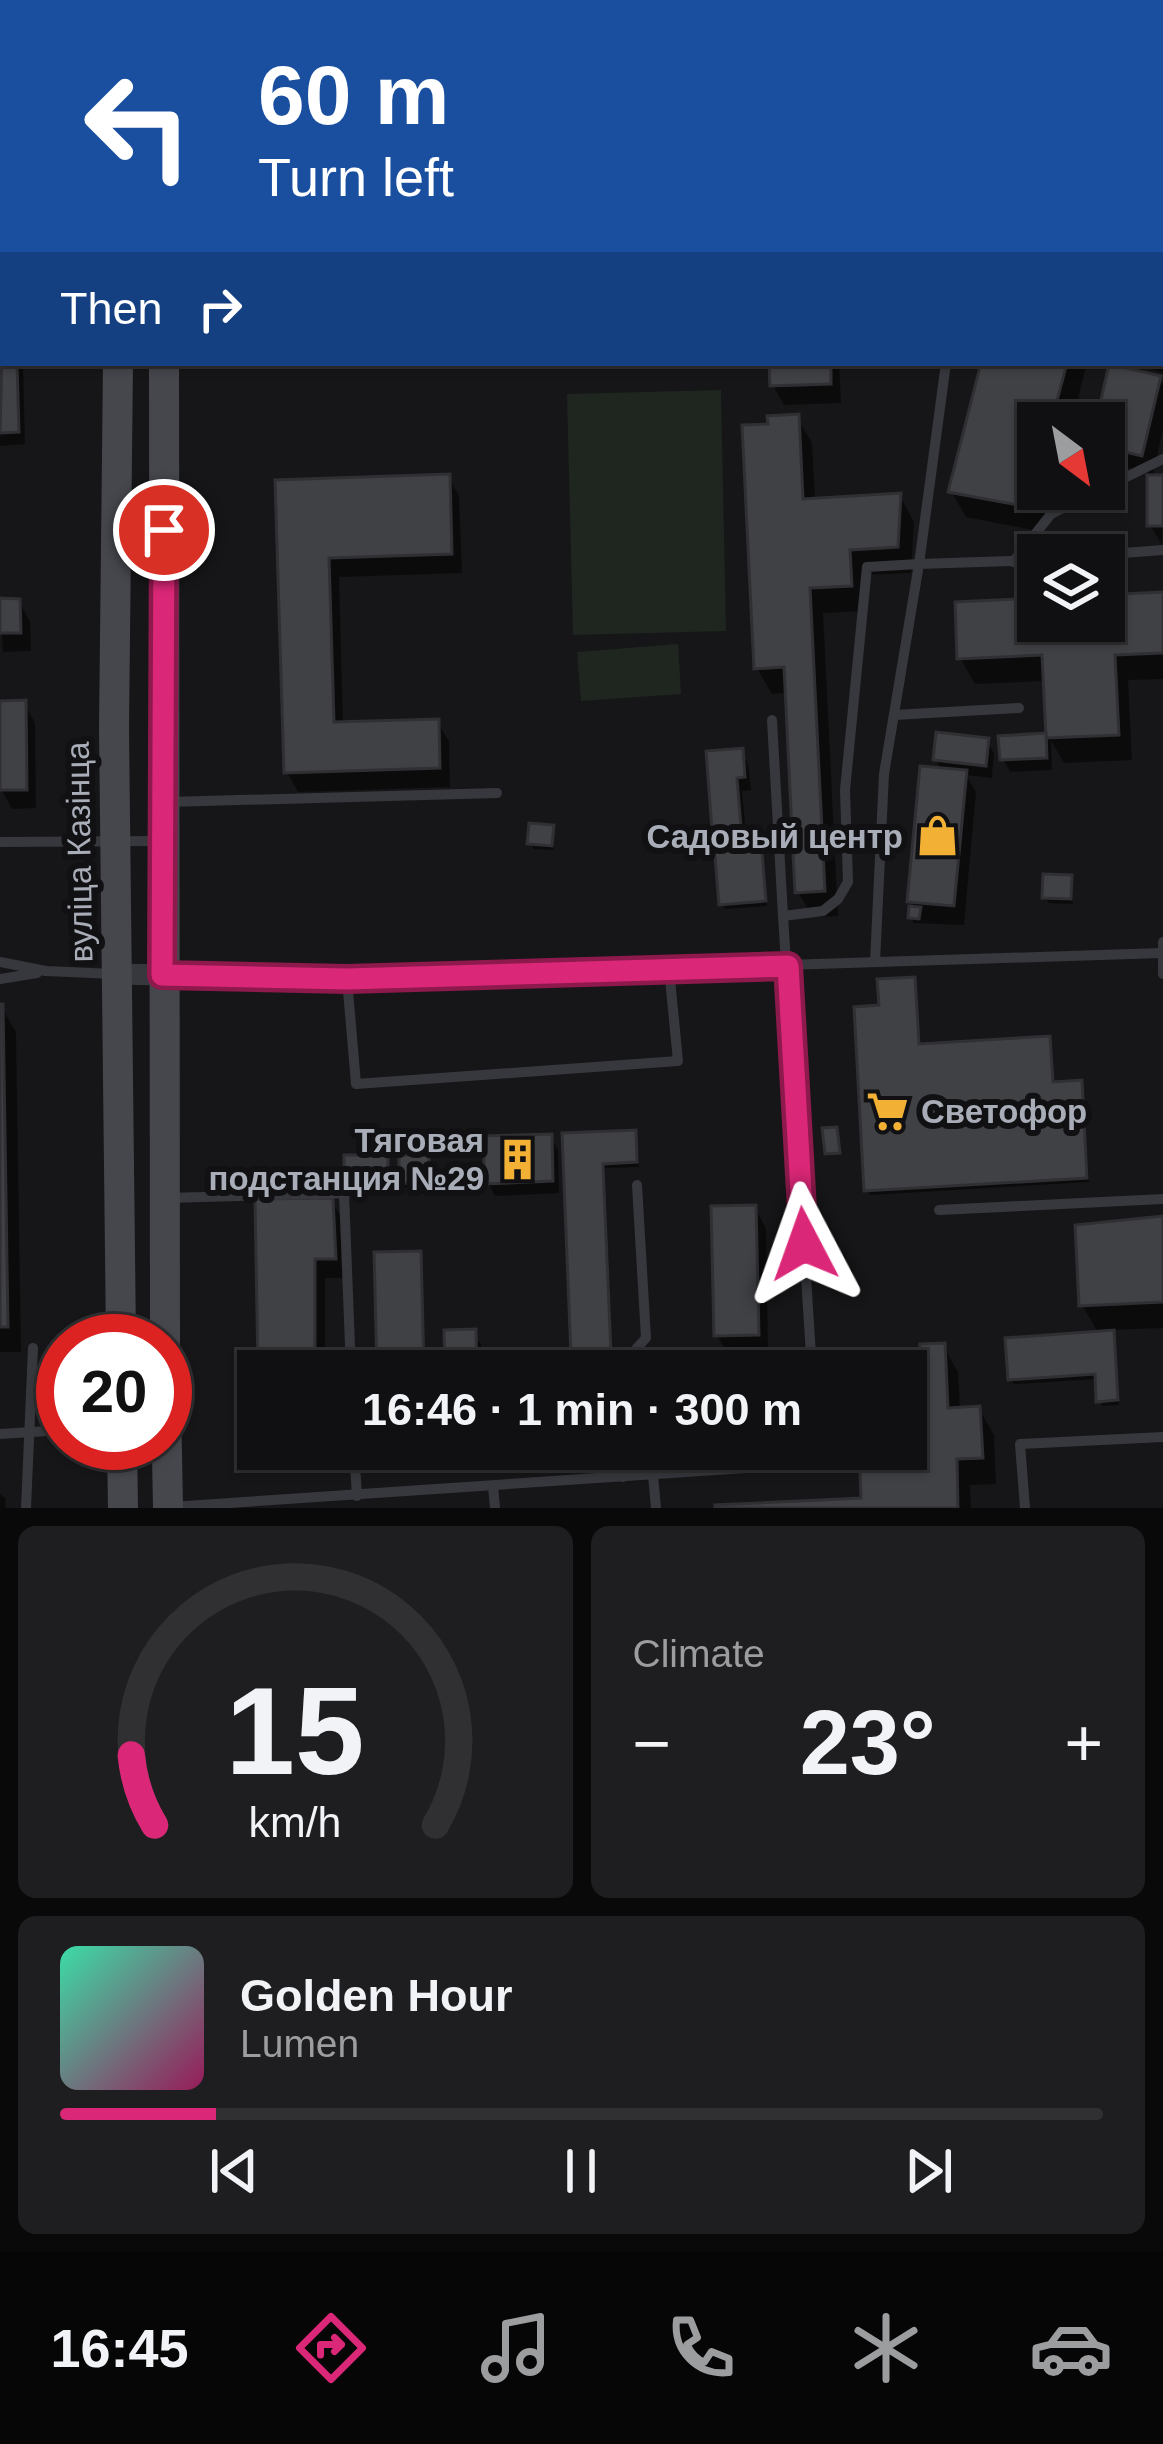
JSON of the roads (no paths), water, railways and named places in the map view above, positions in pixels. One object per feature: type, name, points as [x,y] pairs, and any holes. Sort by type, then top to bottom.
[{"type":"main road","name":"вуліца Казінца","points":[[118,366],[114,842],[121,1314]]},
{"type":"main road","points":[[164,366],[165,1314]]},
{"type":"main road","points":[[122,1470],[123,1508]]},
{"type":"main road","points":[[167,1470],[168,1508]]},
{"type":"street","points":[[117,974],[162,975]]},
{"type":"lane","points":[[875,962],[884,774],[920,564],[946,366]]},
{"type":"lane","points":[[1125,477],[1163,459]]},
{"type":"lane","points":[[1013,562],[1059,510]]},
{"type":"lane","points":[[1125,553],[1163,550]]},
{"type":"lane","points":[[784,916],[823,911],[848,882],[844,790],[867,567],[1017,562]]},
{"type":"lane","points":[[894,715],[1019,708]]},
{"type":"lane","points":[[772,720],[811,1350]]},
{"type":"lane","points":[[164,802],[497,793]]},
{"type":"lane","points":[[0,842],[164,841]]},
{"type":"lane","points":[[1163,942],[1163,974]]},
{"type":"lane","points":[[162,975],[347,979],[1162,953]]},
{"type":"lane","points":[[0,962],[46,971],[117,974]]},
{"type":"lane","points":[[347,979],[356,1084],[678,1061],[669,969]]},
{"type":"lane","points":[[0,979],[46,971]]},
{"type":"lane","points":[[635,1350],[646,1338],[637,1186]]},
{"type":"lane","points":[[164,1198],[344,1192],[350,1350]]},
{"type":"lane","points":[[939,1210],[1163,1199]]},
{"type":"lane","points":[[26,1508],[33,1348]]},
{"type":"lane","points":[[0,1434],[36,1430]]},
{"type":"lane","points":[[1025,1508],[1020,1444],[1163,1437]]},
{"type":"lane","points":[[356,1470],[357,1496]]},
{"type":"lane","points":[[622,1470],[623,1477]]},
{"type":"lane","points":[[168,1508],[722,1470]]},
{"type":"lane","points":[[653,1475],[656,1508]]},
{"type":"lane","points":[[493,1486],[495,1508]]},
{"type":"place","name":"Садовый центр","points":[[937,836]]},
{"type":"place","name":"Светофор","points":[[887,1111]]},
{"type":"place","name":"Тяговая подстанция №29","points":[[518,1159]]}]
